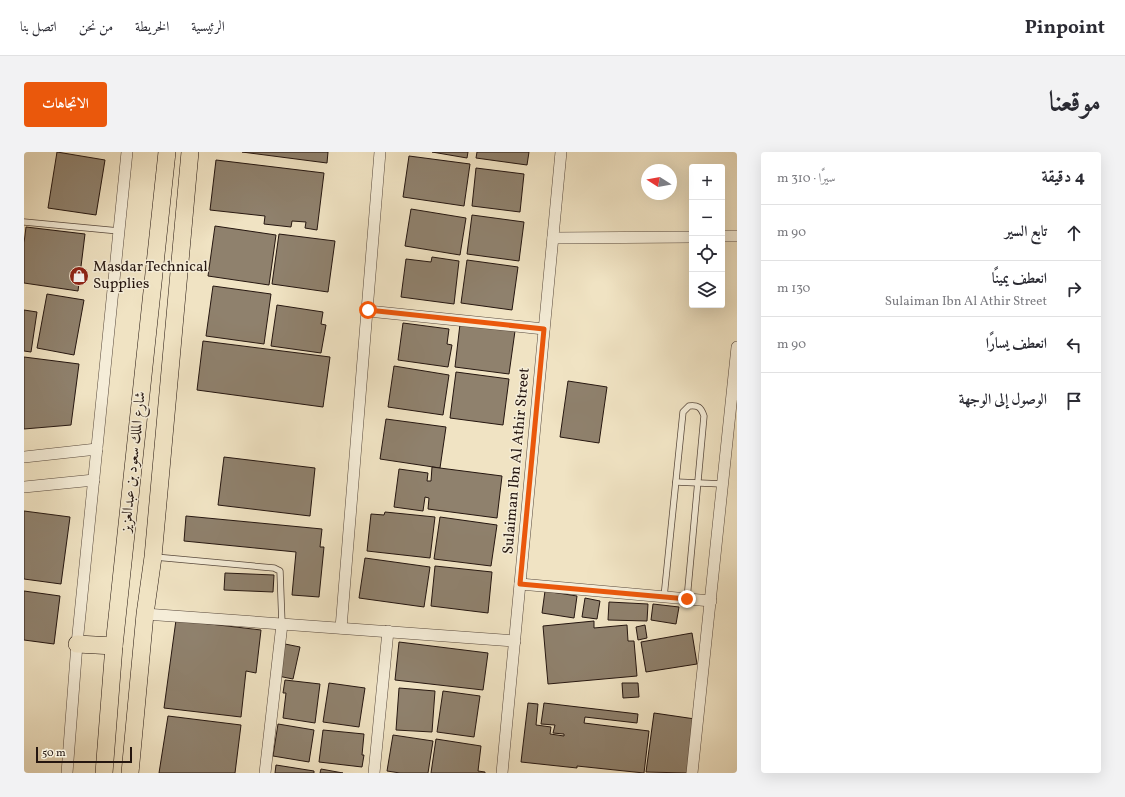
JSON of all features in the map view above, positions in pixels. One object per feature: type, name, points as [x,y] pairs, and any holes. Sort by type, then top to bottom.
[{"type":"main road","name":"شارع الملك سعود بن عبدالعزيز","points":[[104,773],[114,646],[167,152]]},
{"type":"main road","name":"شارع الملك سعود بن عبدالعزيز","points":[[130,773],[145,614],[153,557],[190,152]]},
{"type":"main road","points":[[77,644],[114,646]]},
{"type":"street","points":[[67,773],[77,644],[127,152]]},
{"type":"street","points":[[341,628],[380,152]]},
{"type":"street","name":"Sulaiman Ibn Al Athir Street","points":[[502,773],[561,152]]},
{"type":"street","points":[[725,236],[737,236]]},
{"type":"street","points":[[553,238],[689,237]]},
{"type":"street","points":[[368,310],[544,329]]},
{"type":"street","points":[[692,773],[737,347]]},
{"type":"street","points":[[24,457],[97,449]]},
{"type":"street","points":[[24,487],[94,480]]},
{"type":"street","points":[[520,584],[711,601]]},
{"type":"street","points":[[145,614],[515,641]]},
{"type":"street","points":[[265,773],[282,624]]},
{"type":"street","points":[[374,773],[388,632]]},
{"type":"lane","points":[[24,222],[119,231]]},
{"type":"lane","points":[[664,597],[683,412],[689,406],[693,405],[699,406],[702,409],[704,416],[687,599]]},
{"type":"lane","points":[[676,482],[723,484]]},
{"type":"lane","points":[[153,557],[274,568],[280,571],[282,624]]},
{"type":"building","points":[[57,152],[105,160],[96,215],[48,208]]},
{"type":"building","points":[[242,152],[328,152],[327,163]]},
{"type":"building","points":[[432,152],[468,152],[467,158]]},
{"type":"building","points":[[477,152],[529,152],[527,165],[476,158]]},
{"type":"building","points":[[409,156],[470,164],[464,206],[403,197]]},
{"type":"building","points":[[216,160],[324,173],[317,230],[305,228],[306,222],[292,221],[291,227],[264,224],[265,216],[210,210]]},
{"type":"building","points":[[476,168],[524,174],[520,212],[472,206]]},
{"type":"building","points":[[411,209],[466,218],[460,255],[405,246]]},
{"type":"building","points":[[472,215],[524,222],[519,261],[467,254]]},
{"type":"building","points":[[215,226],[276,235],[269,285],[208,276]]},
{"type":"building","points":[[26,227],[85,234],[78,291],[24,283],[24,243]]},
{"type":"building","points":[[279,234],[335,241],[328,292],[272,284]]},
{"type":"building","points":[[432,257],[459,261],[454,304],[401,297],[406,259],[431,262]]},
{"type":"building","points":[[467,260],[518,267],[512,310],[461,303]]},
{"type":"building","points":[[213,286],[271,294],[264,344],[206,336]]},
{"type":"building","points":[[47,294],[84,300],[74,355],[37,348]]},
{"type":"building","points":[[277,305],[323,312],[321,324],[326,325],[321,353],[271,346]]},
{"type":"building","points":[[24,310],[37,312],[31,352],[24,351]]},
{"type":"building","points":[[403,323],[449,329],[447,344],[452,345],[448,367],[398,360]]},
{"type":"building","points":[[460,324],[515,331],[509,374],[455,367]]},
{"type":"building","points":[[203,341],[330,357],[323,407],[197,390]]},
{"type":"building","points":[[24,357],[79,364],[71,425],[24,429]]},
{"type":"building","points":[[394,366],[449,375],[443,415],[388,407]]},
{"type":"building","points":[[456,372],[509,379],[503,425],[450,418]]},
{"type":"building","points":[[568,381],[607,387],[599,443],[560,437]]},
{"type":"building","points":[[386,419],[446,427],[440,468],[380,459]]},
{"type":"building","points":[[224,457],[315,468],[310,516],[218,505]]},
{"type":"building","points":[[432,467],[502,476],[497,518],[428,509],[429,498],[425,497],[423,511],[394,507],[399,469],[428,473],[427,481],[431,481]]},
{"type":"building","points":[[24,511],[70,517],[61,584],[24,579]]},
{"type":"building","points":[[385,512],[435,517],[430,558],[367,551],[371,514],[384,515]]},
{"type":"building","points":[[186,516],[322,529],[320,547],[324,547],[319,597],[292,595],[296,552],[184,541]]},
{"type":"building","points":[[440,517],[497,525],[491,566],[434,559]]},
{"type":"building","points":[[365,558],[430,567],[424,607],[359,598]]},
{"type":"building","points":[[435,566],[492,572],[488,613],[431,606]]},
{"type":"building","points":[[225,573],[274,575],[273,592],[224,590]]},
{"type":"building","points":[[24,591],[60,596],[54,644],[24,640]]},
{"type":"building","points":[[545,591],[577,596],[574,618],[542,613]]},
{"type":"building","points":[[585,598],[600,601],[597,619],[582,617]]},
{"type":"building","points":[[609,602],[648,604],[647,621],[608,620]]},
{"type":"building","points":[[653,604],[679,607],[676,624],[651,620]]},
{"type":"building","points":[[176,620],[261,630],[256,673],[246,671],[241,717],[164,708]]},
{"type":"building","points":[[594,621],[594,628],[627,625],[628,641],[634,641],[637,676],[548,684],[543,626]]},
{"type":"building","points":[[645,625],[647,638],[638,640],[636,627]]},
{"type":"building","points":[[692,633],[697,664],[646,672],[641,642]]},
{"type":"building","points":[[399,642],[488,653],[483,690],[395,680]]},
{"type":"building","points":[[285,644],[300,647],[293,679],[278,676]]},
{"type":"building","points":[[285,680],[320,684],[315,723],[283,718],[286,693],[283,693]]},
{"type":"building","points":[[329,683],[365,688],[359,727],[323,722]]},
{"type":"building","points":[[622,683],[638,683],[639,697],[623,698]]},
{"type":"building","points":[[399,688],[435,691],[432,732],[396,730]]},
{"type":"building","points":[[443,691],[480,696],[474,737],[437,732]]},
{"type":"building","points":[[528,703],[538,704],[536,725],[551,727],[550,734],[564,736],[564,734],[553,733],[555,725],[541,724],[544,703],[638,714],[637,723],[585,717],[584,723],[649,731],[644,773],[521,762]]},
{"type":"building","points":[[654,713],[695,719],[687,773],[646,772]]},
{"type":"building","points":[[168,716],[241,725],[235,773],[159,773]]},
{"type":"building","points":[[278,724],[314,730],[309,762],[273,756]]},
{"type":"building","points":[[323,730],[364,734],[362,755],[364,755],[362,767],[319,762]]},
{"type":"building","points":[[393,735],[433,741],[428,773],[400,773],[387,771]]},
{"type":"building","points":[[436,739],[481,746],[478,771],[485,773],[431,773]]},
{"type":"building","points":[[276,765],[314,771],[314,773],[275,773]]},
{"type":"building","points":[[321,769],[343,773],[320,773]]},
{"type":"place","name":"Masdar Technical Supplies","points":[[79,276]]},
{"type":"route","points":[[368,310],[544,329],[520,584],[687,599]]}]
